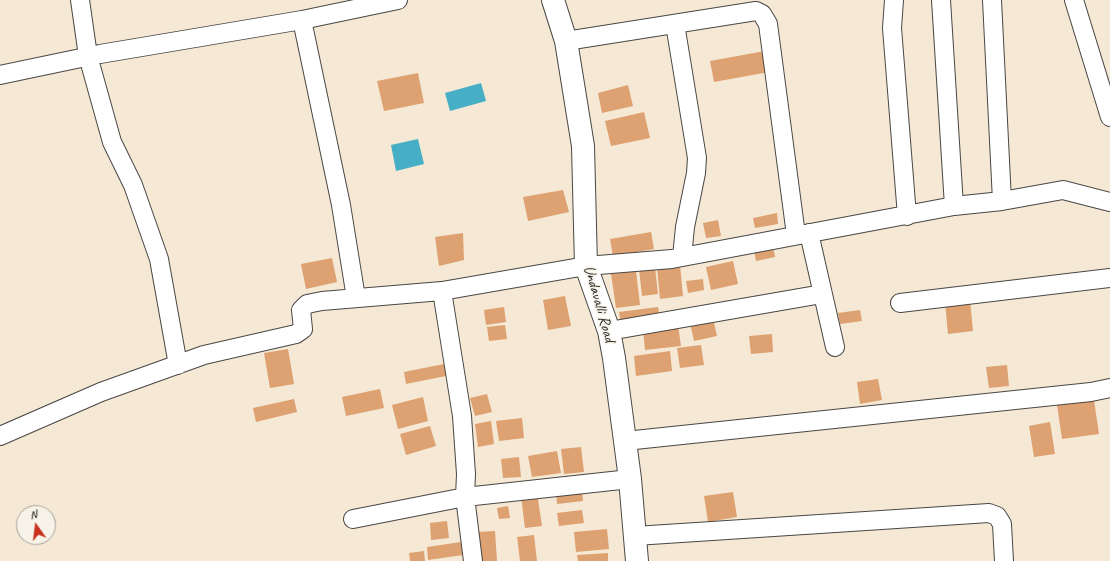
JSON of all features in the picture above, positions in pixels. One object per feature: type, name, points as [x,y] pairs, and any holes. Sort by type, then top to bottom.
[{"type":"main road","name":"Undavalli Road","points":[[553,0],[566,41],[583,146],[586,266],[609,331],[630,479],[637,561]]},
{"type":"street","points":[[80,0],[88,56],[112,142],[133,185],[159,259],[178,364]]},
{"type":"street","points":[[0,75],[88,56],[302,20],[398,0]]},
{"type":"street","points":[[894,0],[892,28],[907,216]]},
{"type":"street","points":[[942,0],[954,206]]},
{"type":"street","points":[[992,0],[1002,201]]},
{"type":"street","points":[[1074,0],[1109,109]]},
{"type":"street","points":[[566,41],[756,11],[766,18],[802,234],[822,294],[834,347]]},
{"type":"street","points":[[302,20],[341,205],[356,298]]},
{"type":"street","points":[[675,24],[697,158],[696,173],[685,227],[682,256]]},
{"type":"street","points":[[0,436],[101,392],[204,355],[296,334],[302,329],[301,310],[303,306],[322,300],[442,291],[586,266],[682,256],[907,216],[954,206],[1002,201],[1063,190],[1110,202]]},
{"type":"street","points":[[900,303],[1110,278]]},
{"type":"street","points":[[442,291],[462,416],[466,474],[465,497],[473,561]]},
{"type":"street","points":[[609,331],[822,294]]},
{"type":"street","points":[[625,441],[1091,392],[1110,388]]},
{"type":"street","points":[[353,519],[465,497],[630,479]]},
{"type":"street","points":[[635,536],[993,514],[997,516],[1002,524],[1004,561]]},
{"type":"water","points":[[481,83],[486,101],[450,111],[445,93]]},
{"type":"water","points":[[418,139],[424,164],[396,171],[391,145]]},
{"type":"building","points":[[765,51],[769,72],[714,82],[710,61]]},
{"type":"building","points":[[418,73],[424,103],[384,111],[377,81]]},
{"type":"building","points":[[628,85],[633,106],[602,113],[598,93]]},
{"type":"building","points":[[644,112],[650,138],[611,146],[605,121]]},
{"type":"building","points":[[563,190],[569,212],[528,221],[523,197]]},
{"type":"building","points":[[777,213],[778,224],[755,228],[753,218]]},
{"type":"building","points":[[718,220],[721,236],[706,238],[703,223]]},
{"type":"building","points":[[651,232],[654,249],[613,256],[610,239]]},
{"type":"building","points":[[463,233],[464,260],[439,266],[435,237]]},
{"type":"building","points":[[773,246],[775,257],[756,261],[754,250]]},
{"type":"building","points":[[332,258],[337,282],[306,289],[301,264]]},
{"type":"building","points":[[733,261],[738,284],[711,290],[706,267]]},
{"type":"building","points":[[680,265],[683,296],[660,299],[657,268]]},
{"type":"building","points":[[655,267],[658,294],[642,296],[639,269]]},
{"type":"building","points":[[636,271],[640,305],[616,308],[611,274]]},
{"type":"building","points":[[703,279],[704,290],[688,293],[686,281]]},
{"type":"building","points":[[565,296],[571,326],[548,330],[543,300]]},
{"type":"building","points":[[970,299],[973,331],[948,334],[945,302]]},
{"type":"building","points":[[504,307],[506,322],[486,325],[484,310]]},
{"type":"building","points":[[658,307],[660,319],[621,324],[619,312]]},
{"type":"building","points":[[860,310],[862,321],[840,324],[838,313]]},
{"type":"building","points":[[713,318],[717,336],[694,341],[690,323]]},
{"type":"building","points":[[505,325],[507,339],[489,341],[487,327]]},
{"type":"building","points":[[678,325],[681,346],[645,350],[643,330]]},
{"type":"building","points":[[772,334],[773,352],[751,354],[749,336]]},
{"type":"building","points":[[701,345],[704,365],[680,368],[677,348]]},
{"type":"building","points":[[288,349],[294,384],[270,388],[264,353]]},
{"type":"building","points":[[670,351],[672,371],[636,376],[634,356]]},
{"type":"building","points":[[449,363],[451,375],[406,384],[404,372]]},
{"type":"building","points":[[1007,365],[1009,386],[989,388],[986,367]]},
{"type":"building","points":[[878,379],[882,400],[860,404],[857,382]]},
{"type":"building","points":[[380,389],[384,408],[346,416],[342,397]]},
{"type":"building","points":[[487,394],[492,412],[475,416],[470,398]]},
{"type":"building","points":[[423,397],[428,421],[398,429],[392,405]]},
{"type":"building","points":[[294,399],[297,412],[256,422],[253,408]]},
{"type":"building","points":[[1094,400],[1099,434],[1062,439],[1057,405]]},
{"type":"building","points":[[522,418],[524,438],[499,441],[496,421]]},
{"type":"building","points":[[491,421],[494,444],[478,447],[475,424]]},
{"type":"building","points":[[1050,422],[1055,454],[1034,457],[1029,426]]},
{"type":"building","points":[[430,426],[436,446],[406,455],[400,434]]},
{"type":"building","points":[[581,447],[584,472],[564,474],[561,449]]},
{"type":"building","points":[[557,451],[561,473],[532,477],[528,456]]},
{"type":"building","points":[[519,457],[521,477],[503,478],[501,459]]},
{"type":"building","points":[[582,490],[583,501],[557,504],[556,492]]},
{"type":"building","points":[[733,492],[737,517],[708,522],[704,496]]},
{"type":"building","points":[[537,493],[542,526],[525,528],[521,496]]},
{"type":"building","points":[[508,506],[510,518],[499,519],[497,508]]},
{"type":"building","points":[[582,510],[584,523],[559,526],[557,513]]},
{"type":"building","points":[[447,521],[449,538],[431,540],[430,523]]},
{"type":"building","points":[[607,529],[609,549],[576,552],[574,532]]},
{"type":"building","points":[[495,531],[497,561],[481,561],[478,532]]},
{"type":"building","points":[[534,535],[537,561],[520,561],[517,537]]},
{"type":"building","points":[[461,542],[463,555],[428,560],[427,547]]},
{"type":"building","points":[[424,551],[425,561],[410,561],[409,553]]},
{"type":"building","points":[[608,553],[608,561],[578,561],[577,555]]}]
